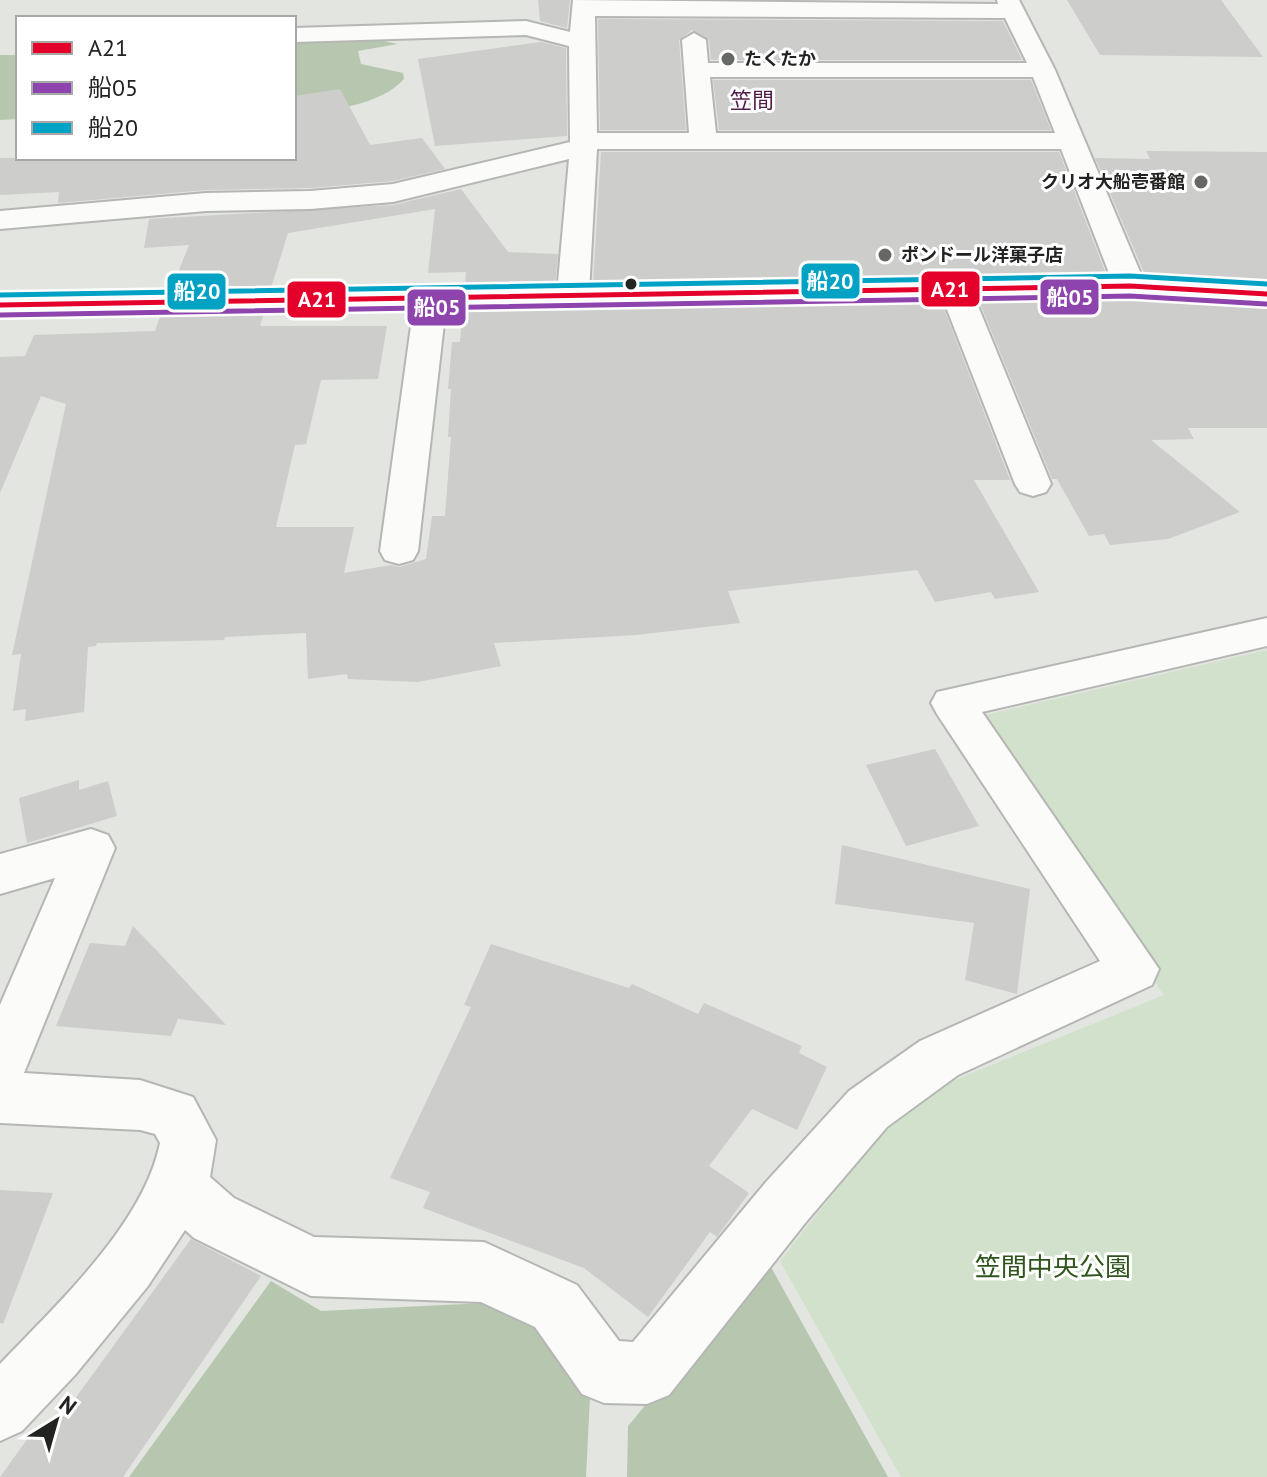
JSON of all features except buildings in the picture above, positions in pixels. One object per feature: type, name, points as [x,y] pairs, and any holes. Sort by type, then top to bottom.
[{"type":"main road","points":[[0,305],[1130,286],[1267,294]]},
{"type":"street","points":[[573,293],[584,144],[583,5],[691,10],[1011,5],[1043,70],[1130,286]]},
{"type":"street","points":[[691,10],[703,141]]},
{"type":"street","points":[[296,35],[526,28],[581,42]]},
{"type":"street","points":[[697,70],[1043,70]]},
{"type":"street","points":[[0,220],[206,202],[310,200],[393,193],[584,144],[1072,141]]},
{"type":"street","points":[[955,289],[1033,484]]},
{"type":"street","points":[[399,551],[431,297]]},
{"type":"street","points":[[179,1187],[214,1218],[311,1266],[484,1272],[556,1306],[604,1372],[647,1373],[786,1202],[868,1109],[939,1058],[1134,969],[952,703],[1267,632]]},
{"type":"street","points":[[0,874],[91,848],[0,1067]]},
{"type":"street","points":[[0,1098],[157,1106],[182,1121],[191,1136],[187,1170],[179,1187],[127,1263],[79,1323],[0,1409]]},
{"type":"green space","points":[[374,39],[398,44],[358,51],[361,64],[403,73],[404,79],[381,96],[367,101],[296,116],[296,43]]},
{"type":"green space","points":[[0,55],[16,55],[16,119],[0,120]]},
{"type":"green space","name":"笠間中央公園","points":[[1267,650],[1267,1477],[901,1477],[780,1261],[900,1109],[947,1083],[1164,995],[978,730],[986,715]]},
{"type":"green space","points":[[767,1260],[888,1477],[627,1477],[628,1426]]},
{"type":"green space","points":[[271,1281],[321,1311],[485,1303],[543,1331],[590,1396],[586,1477],[129,1477]]},
{"type":"transit line","name":"船20","points":[[0,295],[1130,276],[1267,284]]},
{"type":"transit line","name":"A21","points":[[0,305],[1130,286],[1267,294]]},
{"type":"transit line","name":"船05","points":[[0,315],[1130,296],[1266,304]]},
{"type":"place","name":"たくたか","points":[[728,59]]},
{"type":"place","name":"クリオ大船壱番館","points":[[1201,182]]},
{"type":"place","name":"ポンドール洋菓子店","points":[[885,255]]},
{"type":"district","name":"笠間","points":[[752,100]]}]
